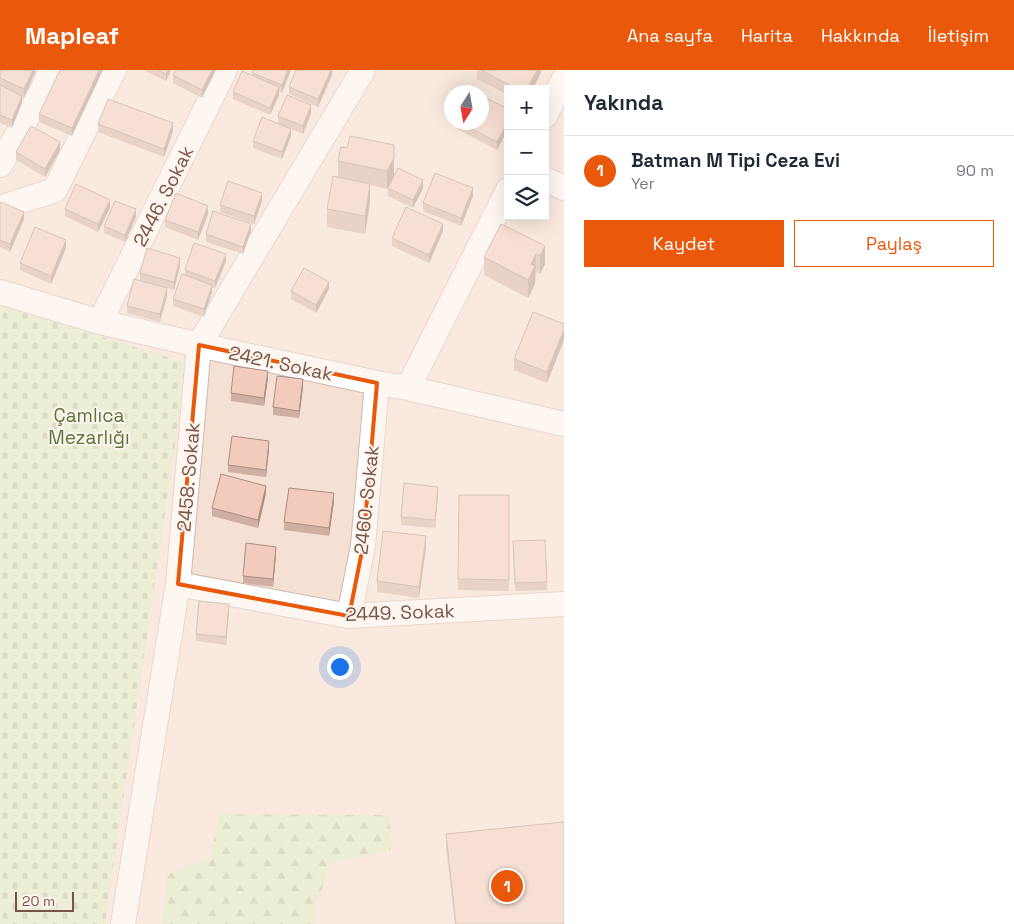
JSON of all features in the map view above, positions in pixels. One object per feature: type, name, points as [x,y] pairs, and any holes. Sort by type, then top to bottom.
[{"type":"street","points":[[0,165],[42,92],[52,70]]},
{"type":"street","points":[[0,208],[55,190],[114,70]]},
{"type":"street","name":"2446. Sokak","points":[[100,322],[225,70]]},
{"type":"street","name":"2458. Sokak","points":[[123,924],[178,584],[199,345],[363,70]]},
{"type":"street","points":[[549,108],[564,79]]},
{"type":"street","points":[[549,181],[564,188]]},
{"type":"street","points":[[408,388],[504,198]]},
{"type":"street","name":"2421. Sokak","points":[[0,292],[100,322],[199,345],[408,388],[564,424]]},
{"type":"street","name":"2460. Sokak","points":[[348,616],[363,546],[377,383]]},
{"type":"street","name":"2449. Sokak","points":[[178,584],[348,616],[564,604]]},
{"type":"highlighted area","points":[[199,345],[377,383],[363,546],[349,616],[178,584]]},
{"type":"shaded area","points":[[0,70],[564,70],[564,924],[0,924]]},
{"type":"green space","name":"Çamlıca Mezarlığı","points":[[0,305],[187,363],[105,924],[0,924]]},
{"type":"green space","points":[[219,814],[390,815],[391,850],[330,863],[325,882],[316,902],[315,924],[161,924],[168,874],[210,858]]},
{"type":"building","points":[[0,70],[33,70],[24,89],[0,78]]},
{"type":"building","points":[[60,70],[99,70],[72,128],[39,114]]},
{"type":"building","points":[[158,70],[168,70],[166,74]]},
{"type":"building","points":[[176,70],[212,70],[202,90],[173,75]]},
{"type":"building","points":[[253,70],[288,70],[282,85],[252,73]]},
{"type":"building","points":[[296,70],[331,70],[318,99],[289,87]]},
{"type":"building","points":[[481,70],[537,70],[529,85],[509,85]]},
{"type":"building","points":[[242,71],[279,87],[270,108],[233,92]]},
{"type":"building","points":[[0,85],[22,96],[12,120],[0,115]]},
{"type":"building","points":[[287,95],[311,105],[303,126],[278,116]]},
{"type":"building","points":[[108,99],[173,123],[164,149],[98,124]]},
{"type":"building","points":[[489,100],[504,107],[504,129],[497,142],[474,130],[489,130]]},
{"type":"building","points":[[262,117],[291,129],[282,152],[253,141]]},
{"type":"building","points":[[31,126],[60,142],[45,169],[16,152]]},
{"type":"building","points":[[350,136],[394,145],[394,158],[387,171],[338,161],[341,147],[347,148]]},
{"type":"building","points":[[398,168],[423,180],[413,200],[388,188]]},
{"type":"building","points":[[435,173],[473,188],[461,218],[423,203]]},
{"type":"building","points":[[333,176],[370,184],[365,216],[327,209]]},
{"type":"building","points":[[228,181],[262,193],[254,216],[220,205]]},
{"type":"building","points":[[76,184],[110,200],[98,224],[65,209]]},
{"type":"building","points":[[176,193],[208,206],[198,232],[165,220]]},
{"type":"building","points":[[115,201],[136,209],[125,235],[104,226]]},
{"type":"building","points":[[1,202],[24,212],[10,244],[0,240]]},
{"type":"building","points":[[406,207],[443,224],[429,255],[392,238]]},
{"type":"building","points":[[213,211],[251,224],[243,247],[206,234]]},
{"type":"building","points":[[501,224],[545,246],[540,256],[536,254],[531,264],[535,266],[528,280],[484,257]]},
{"type":"building","points":[[35,227],[66,240],[51,276],[20,263]]},
{"type":"building","points":[[194,243],[226,254],[215,281],[185,270]]},
{"type":"building","points":[[147,248],[180,258],[174,282],[140,273]]},
{"type":"building","points":[[304,268],[329,282],[316,305],[291,291]]},
{"type":"building","points":[[182,274],[212,285],[204,309],[173,299]]},
{"type":"building","points":[[134,279],[167,288],[160,314],[127,306]]},
{"type":"building","points":[[533,312],[564,324],[564,329],[547,372],[514,359]]},
{"type":"building","points":[[234,366],[268,371],[264,398],[231,393]]},
{"type":"building","points":[[277,376],[303,379],[299,411],[273,407]]},
{"type":"building","points":[[232,436],[269,441],[266,470],[228,465]]},
{"type":"building","points":[[221,474],[266,486],[258,520],[212,508]]},
{"type":"building","points":[[404,483],[438,487],[435,520],[401,517]]},
{"type":"building","points":[[289,488],[334,493],[329,528],[284,522]]},
{"type":"building","points":[[459,495],[509,495],[509,580],[458,579]]},
{"type":"building","points":[[383,531],[426,536],[419,587],[377,581]]},
{"type":"building","points":[[545,540],[547,582],[515,583],[513,541]]},
{"type":"building","points":[[246,543],[276,547],[273,579],[243,576]]},
{"type":"building","points":[[199,601],[229,604],[226,637],[196,634]]},
{"type":"building","points":[[564,822],[564,924],[456,924],[446,834]]},
{"type":"place","name":"Batman M Tipi Ceza Evi","points":[[507,886]]}]
